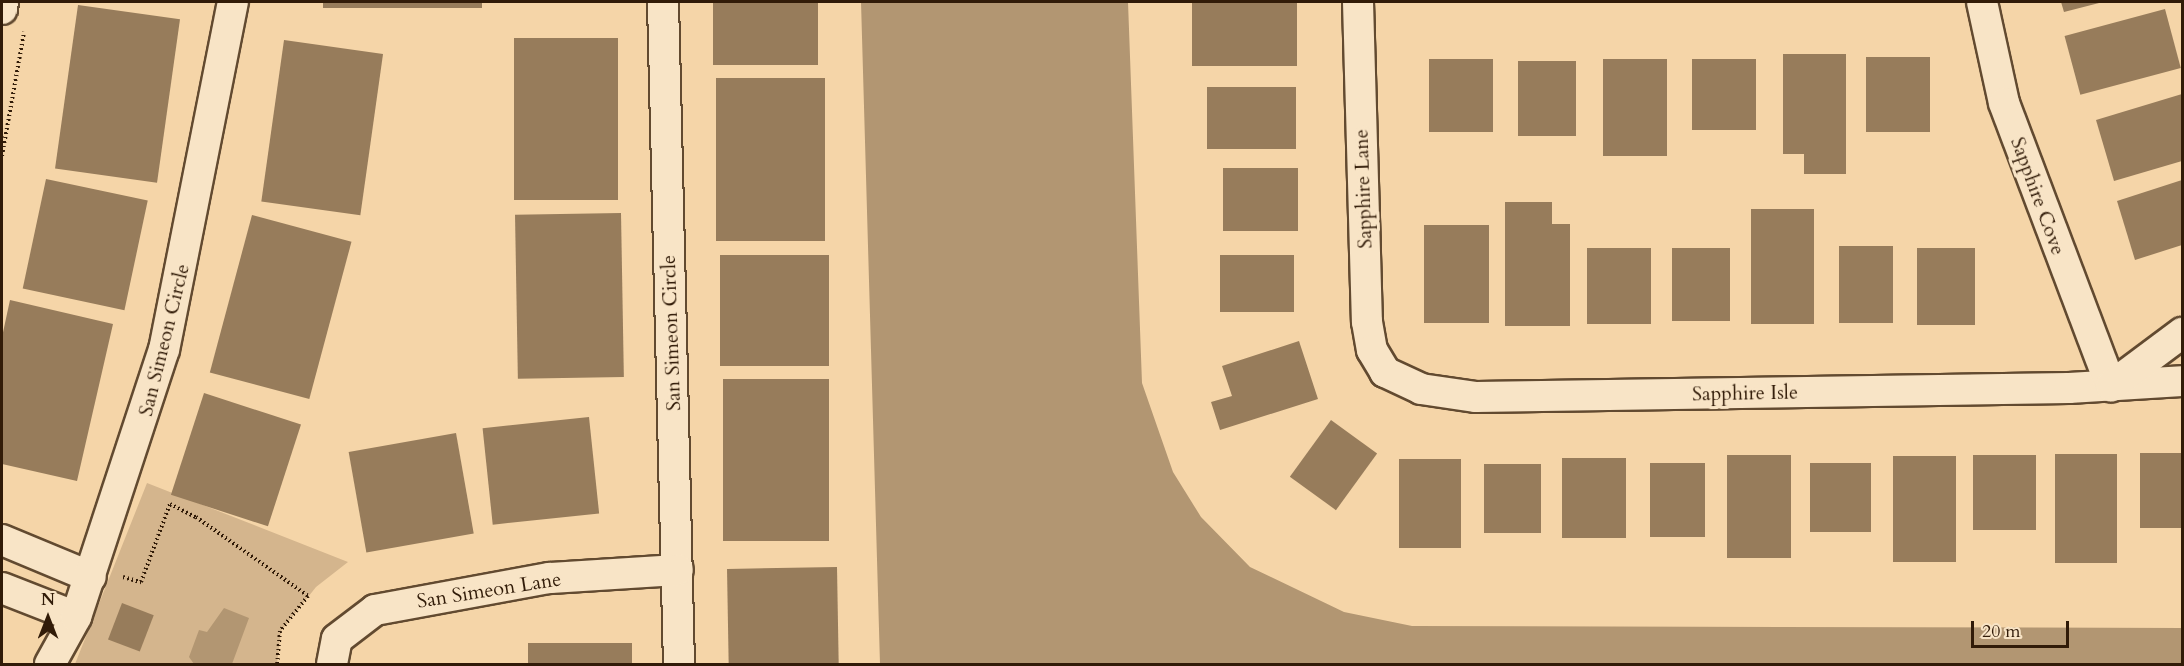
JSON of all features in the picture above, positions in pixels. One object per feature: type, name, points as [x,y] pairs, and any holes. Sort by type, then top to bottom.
[{"type":"street","points":[[3,2],[13,16]]},
{"type":"street","name":"San Simeon Circle","points":[[50,664],[76,617],[91,577],[164,350],[233,2]]},
{"type":"street","name":"San Simeon Circle","points":[[663,2],[679,664]]},
{"type":"street","name":"Sapphire Lane","points":[[1358,2],[1367,322],[1372,350],[1385,372]]},
{"type":"street","name":"Sapphire Cove","points":[[1982,2],[2004,104],[2111,386]]},
{"type":"street","points":[[2111,386],[2182,333]]},
{"type":"street","name":"Sapphire Isle","points":[[1385,372],[1420,389],[1476,397],[2111,386],[2182,381]]},
{"type":"street","points":[[2,540],[91,577]]},
{"type":"street","name":"San Simeon Lane","points":[[332,664],[338,639],[375,610],[540,579],[678,570]]},
{"type":"street","points":[[2,588],[76,617]]},
{"type":"path","points":[[2,156],[13,16]]},
{"type":"path","points":[[119,586],[123,577],[141,582],[170,504],[196,518],[308,596],[280,631],[277,664]]},
{"type":"shaded area","points":[[861,2],[1128,2],[1142,383],[1173,472],[1201,517],[1250,567],[1344,612],[1412,626],[2182,628],[2182,664],[880,664]]},
{"type":"shaded area","points":[[147,483],[348,562],[316,587],[281,631],[277,664],[75,664]]},
{"type":"shaded area","points":[[224,608],[249,618],[232,664],[194,664],[189,657],[199,630],[207,632]]},
{"type":"building","points":[[323,2],[482,2],[482,8],[323,8]]},
{"type":"building","points":[[713,2],[818,2],[818,65],[713,65]]},
{"type":"building","points":[[2061,2],[2103,2],[2064,12]]},
{"type":"building","points":[[1192,3],[1297,3],[1297,66],[1192,66]]},
{"type":"building","points":[[78,5],[180,19],[157,183],[55,168]]},
{"type":"building","points":[[2165,9],[2181,68],[2080,95],[2065,36]]},
{"type":"building","points":[[514,38],[618,38],[618,200],[514,200]]},
{"type":"building","points":[[284,40],[383,54],[360,215],[261,201]]},
{"type":"building","points":[[1783,54],[1846,54],[1846,174],[1804,174],[1804,154],[1783,154]]},
{"type":"building","points":[[1866,57],[1930,57],[1930,132],[1866,132]]},
{"type":"building","points":[[1429,59],[1493,59],[1493,132],[1429,132]]},
{"type":"building","points":[[1603,59],[1667,59],[1667,156],[1603,156]]},
{"type":"building","points":[[1692,59],[1756,59],[1756,130],[1692,130]]},
{"type":"building","points":[[1518,61],[1576,61],[1576,136],[1518,136]]},
{"type":"building","points":[[716,78],[825,78],[825,241],[716,241]]},
{"type":"building","points":[[1207,87],[1296,87],[1296,149],[1207,149]]},
{"type":"building","points":[[2182,94],[2182,161],[2114,181],[2096,120]]},
{"type":"building","points":[[1223,168],[1298,168],[1298,231],[1223,231]]},
{"type":"building","points":[[46,179],[148,201],[124,310],[23,289]]},
{"type":"building","points":[[2182,180],[2182,245],[2135,260],[2117,201]]},
{"type":"building","points":[[1505,202],[1552,202],[1552,224],[1570,224],[1570,326],[1505,326]]},
{"type":"building","points":[[1751,209],[1814,209],[1814,324],[1751,324]]},
{"type":"building","points":[[621,213],[624,377],[518,379],[515,215]]},
{"type":"building","points":[[252,215],[351,242],[309,399],[210,372]]},
{"type":"building","points":[[1424,225],[1489,225],[1489,323],[1424,323]]},
{"type":"building","points":[[1839,246],[1893,246],[1893,323],[1839,323]]},
{"type":"building","points":[[1587,248],[1651,248],[1651,324],[1587,324]]},
{"type":"building","points":[[1672,248],[1730,248],[1730,321],[1672,321]]},
{"type":"building","points":[[1917,248],[1975,248],[1975,325],[1917,325]]},
{"type":"building","points":[[720,255],[829,255],[829,366],[720,366]]},
{"type":"building","points":[[1220,255],[1294,255],[1294,312],[1220,312]]},
{"type":"building","points":[[10,300],[113,324],[77,481],[2,464],[2,337]]},
{"type":"building","points":[[1299,341],[1318,399],[1220,430],[1211,402],[1232,396],[1222,366]]},
{"type":"building","points":[[723,379],[829,379],[829,541],[723,541]]},
{"type":"building","points":[[204,393],[301,425],[268,526],[171,495]]},
{"type":"building","points":[[589,417],[599,513],[493,525],[483,428]]},
{"type":"building","points":[[1331,420],[1377,454],[1336,510],[1290,477]]},
{"type":"building","points":[[456,433],[474,533],[366,552],[349,452]]},
{"type":"building","points":[[2140,453],[2182,453],[2182,528],[2140,528]]},
{"type":"building","points":[[2055,454],[2117,454],[2117,563],[2055,563]]},
{"type":"building","points":[[1727,455],[1791,455],[1791,558],[1727,558]]},
{"type":"building","points":[[1973,455],[2036,455],[2036,530],[1973,530]]},
{"type":"building","points":[[1893,456],[1956,456],[1956,562],[1893,562]]},
{"type":"building","points":[[1562,458],[1626,458],[1626,538],[1562,538]]},
{"type":"building","points":[[1399,459],[1461,459],[1461,548],[1399,548]]},
{"type":"building","points":[[1650,463],[1705,463],[1705,537],[1650,537]]},
{"type":"building","points":[[1810,463],[1871,463],[1871,532],[1810,532]]},
{"type":"building","points":[[1484,464],[1541,464],[1541,533],[1484,533]]},
{"type":"building","points":[[837,567],[839,664],[729,664],[727,569]]},
{"type":"building","points":[[122,603],[154,615],[140,652],[108,639]]},
{"type":"building","points":[[528,643],[632,643],[632,664],[528,664]]}]
